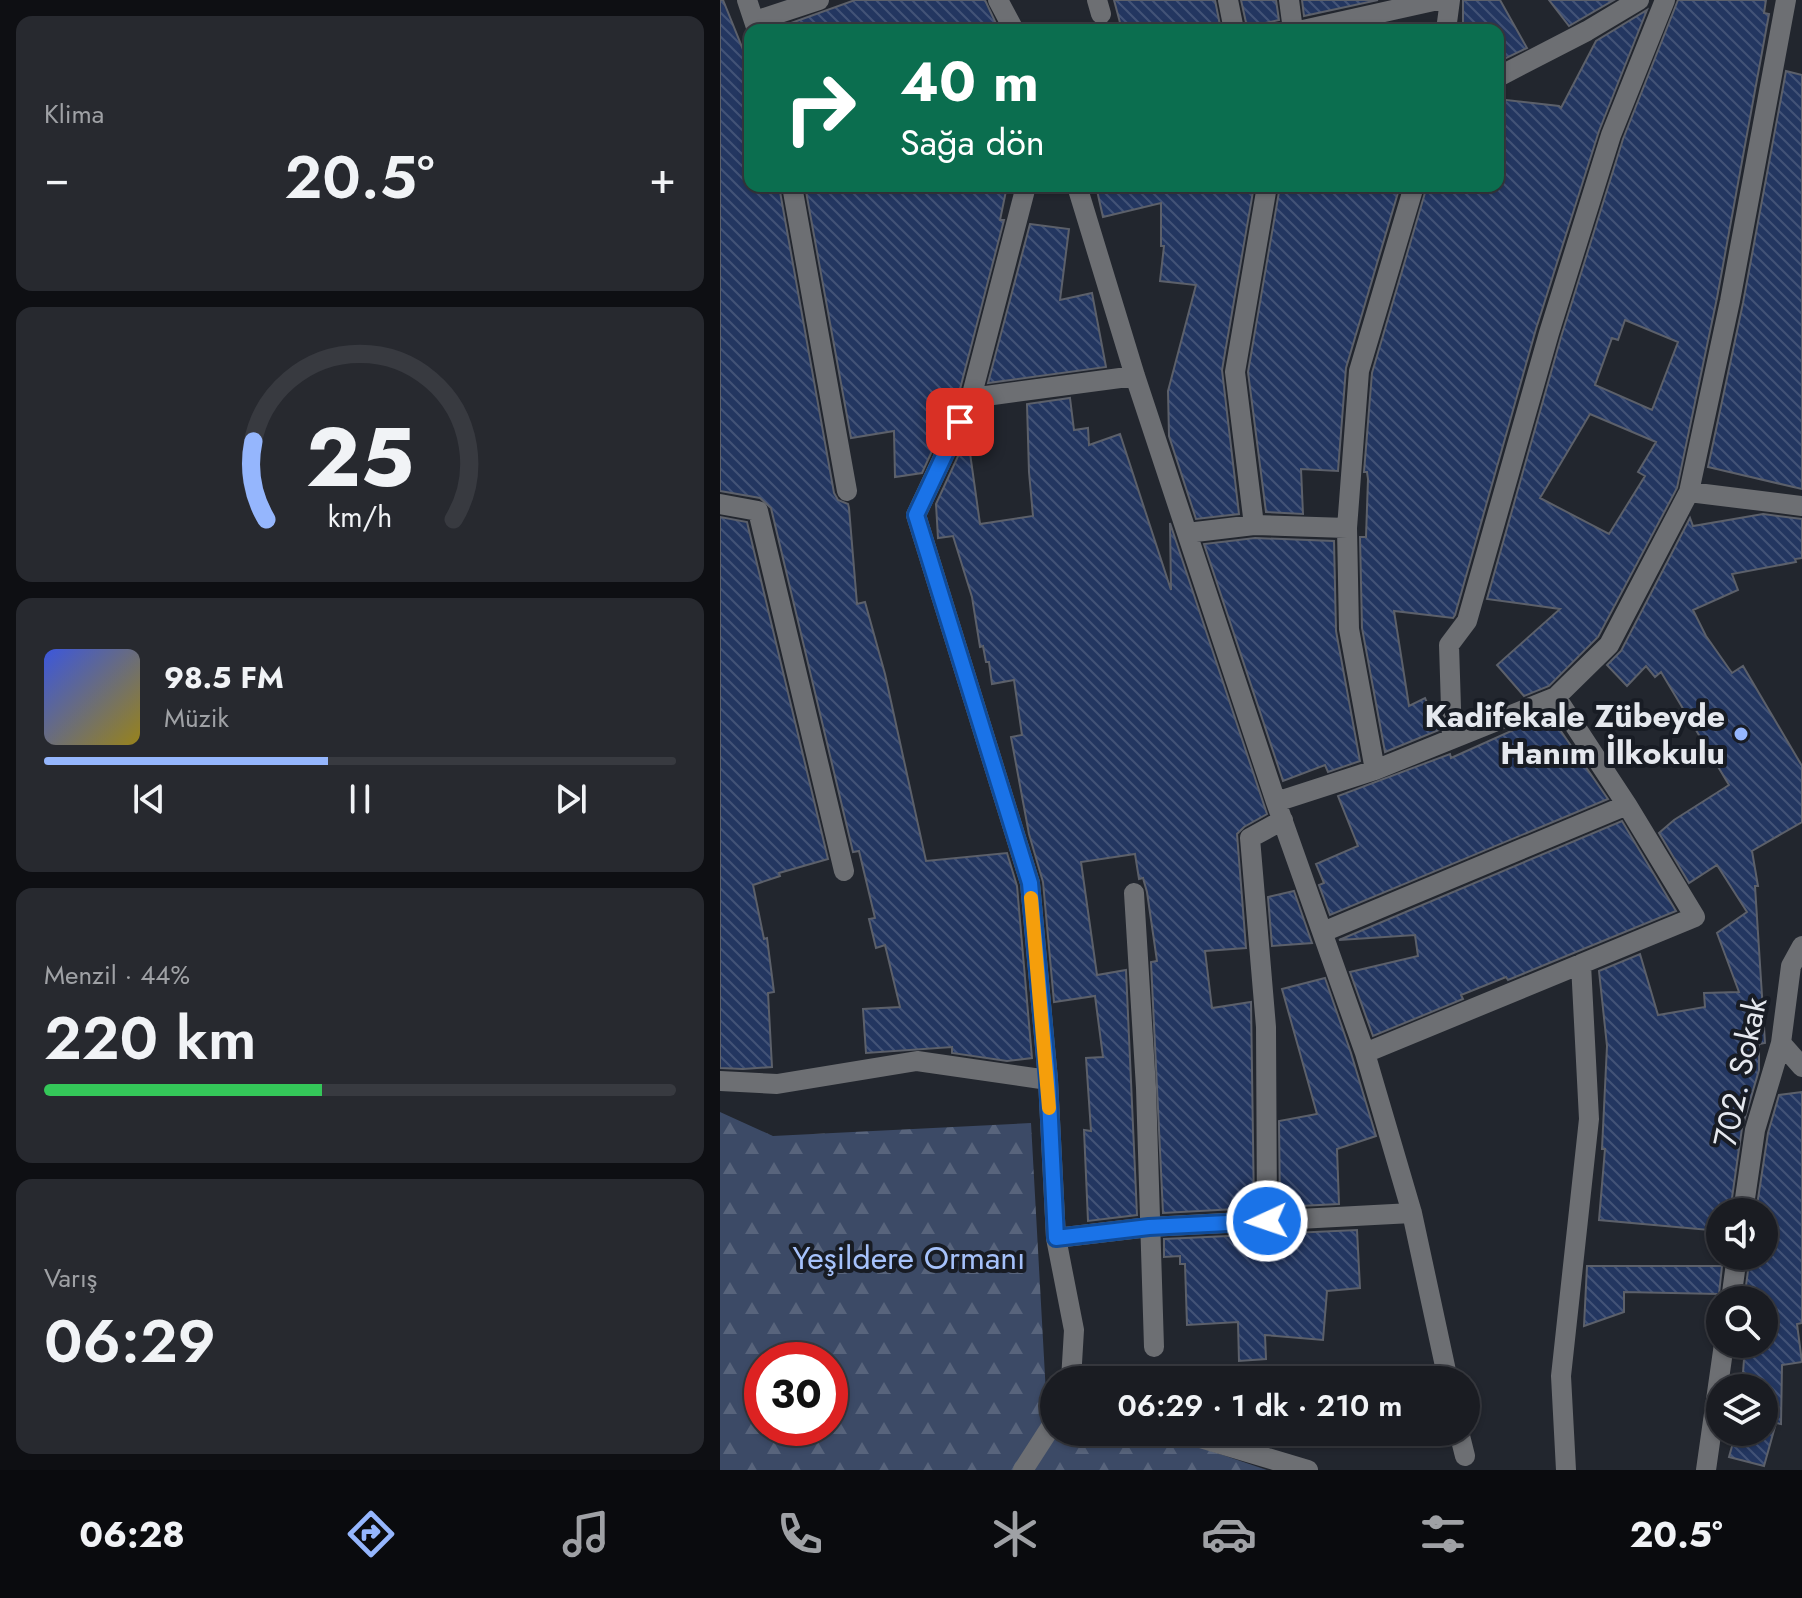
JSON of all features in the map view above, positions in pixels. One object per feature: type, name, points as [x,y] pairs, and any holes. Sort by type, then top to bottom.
[{"type":"street","points":[[747,0],[755,24]]},
{"type":"street","points":[[761,24],[819,0]]},
{"type":"street","points":[[998,0],[1011,24]]},
{"type":"street","points":[[1228,0],[1233,24]]},
{"type":"street","points":[[1289,0],[1292,24]]},
{"type":"street","points":[[1330,24],[1438,0]]},
{"type":"street","points":[[1447,24],[1450,0]]},
{"type":"street","points":[[1504,74],[1639,0]]},
{"type":"street","points":[[1452,739],[1449,645],[1467,621],[1549,333],[1611,135],[1665,0]]},
{"type":"street","points":[[1267,1221],[1266,1027],[1250,838],[1279,811],[1556,697],[1609,645],[1689,492],[1730,301],[1786,0]]},
{"type":"street","points":[[793,192],[847,491]]},
{"type":"street","points":[[1024,192],[971,398],[916,515],[1030,883],[1048,1080],[1056,1238],[1074,1330],[1072,1366]]},
{"type":"street","points":[[1079,192],[1135,376],[1279,811],[1365,1053],[1412,1213],[1445,1366]]},
{"type":"street","points":[[1254,525],[1235,372],[1266,192]]},
{"type":"street","points":[[1375,770],[1349,629],[1347,528],[1359,371],[1412,192]]},
{"type":"street","points":[[971,398],[1135,376]]},
{"type":"street","points":[[1689,492],[1802,506]]},
{"type":"street","points":[[720,504],[758,511],[844,871]]},
{"type":"street","points":[[1187,533],[1254,525],[1347,528]]},
{"type":"street","points":[[1365,1053],[1695,917],[1556,697]]},
{"type":"street","points":[[1323,932],[1627,805]]},
{"type":"street","points":[[1134,893],[1146,1088],[1154,1347]]},
{"type":"street","name":"702. Sokak","points":[[1745,1198],[1755,1130],[1781,1043],[1791,966],[1802,946]]},
{"type":"street","points":[[1566,1470],[1561,1376],[1589,1119],[1581,964]]},
{"type":"street","points":[[1781,1043],[1802,1067]]},
{"type":"street","points":[[720,1081],[777,1084],[917,1061],[1048,1080]]},
{"type":"street","points":[[1056,1238],[1149,1227],[1412,1213]]},
{"type":"street","points":[[1706,1470],[1722,1358]]},
{"type":"street","points":[[1023,1470],[1040,1444]]},
{"type":"street","points":[[1227,1446],[1308,1470]]},
{"type":"street","points":[[1462,1446],[1465,1456]]},
{"type":"green space","name":"Yeşildere Ormanı","points":[[720,1112],[773,1136],[1031,1123],[1044,1366],[1040,1366],[1040,1446],[1196,1446],[1267,1470],[720,1470]]},
{"type":"building","points":[[720,0],[723,0],[744,52],[744,192],[780,192],[834,493],[849,508],[857,604],[865,602],[885,674],[926,861],[1007,853],[1017,886],[1032,1058],[1007,1061],[952,1053],[952,1047],[866,1053],[863,1009],[900,1007],[885,945],[876,948],[869,919],[875,918],[859,851],[853,852],[771,508],[760,498],[720,491]]},
{"type":"building","points":[[855,0],[985,0],[996,24],[788,24]]},
{"type":"building","points":[[1114,0],[1215,0],[1220,24],[1120,24]]},
{"type":"building","points":[[1241,0],[1276,0],[1279,20],[1246,24]]},
{"type":"building","points":[[1302,0],[1378,0],[1304,16]]},
{"type":"building","points":[[1463,0],[1500,0],[1527,48],[1504,59],[1504,24],[1463,24]]},
{"type":"building","points":[[1549,0],[1614,0],[1569,26]]},
{"type":"building","points":[[1678,0],[1766,0],[1764,13],[1769,14],[1717,298],[1677,488],[1598,637],[1549,686],[1524,696],[1497,665],[1560,609],[1487,599],[1561,337],[1623,139]],"holes":[[[1625,320],[1678,342],[1652,410],[1595,385],[1612,338],[1618,340]],[[1590,414],[1656,442],[1638,472],[1645,476],[1609,534],[1540,498]]]},
{"type":"building","points":[[1647,10],[1599,131],[1536,329],[1455,615],[1453,618],[1394,611],[1409,706],[1425,698],[1439,730],[1385,752],[1362,628],[1360,537],[1366,537],[1368,479],[1367,472],[1364,472],[1372,373],[1425,192],[1504,192],[1504,100],[1561,108],[1596,41]]},
{"type":"building","points":[[1786,71],[1802,75],[1802,489],[1708,467],[1743,303]]},
{"type":"building","points":[[806,192],[1006,192],[1000,220],[1004,220],[960,389],[954,390],[943,427],[922,473],[895,477],[894,431],[851,438]]},
{"type":"building","points":[[1097,192],[1253,192],[1222,370],[1239,514],[1196,519],[1169,436],[1168,391],[1196,285],[1160,281],[1164,246],[1161,246],[1161,203],[1103,217]]},
{"type":"building","points":[[1279,192],[1398,192],[1346,368],[1338,471],[1301,469],[1303,514],[1266,512],[1248,372]]},
{"type":"building","points":[[1030,224],[1069,229],[1060,300],[1092,293],[1106,367],[988,383]]},
{"type":"building","points":[[1070,398],[1074,430],[1088,428],[1089,445],[1120,434],[1171,590],[1170,523],[1267,814],[1237,834],[1246,948],[1205,951],[1212,1008],[1251,1002],[1254,1208],[1163,1213],[1151,962],[1157,961],[1147,892],[1143,878],[1139,879],[1135,854],[1081,862],[1097,975],[1126,970],[1137,1215],[1088,1221],[1084,1130],[1091,1131],[1086,1058],[1103,1057],[1095,996],[1054,1002],[1043,882],[1029,834],[1011,737],[1022,735],[1014,680],[992,684],[989,662],[986,662],[983,646],[980,647],[972,597],[953,536],[938,538],[936,504],[959,454],[970,453],[980,524],[1033,516],[1027,404]]},
{"type":"building","points":[[1763,514],[1802,519],[1802,558],[1795,559],[1796,562],[1732,574],[1738,590],[1693,610],[1706,636],[1732,673],[1743,666],[1802,766],[1802,822],[1752,851],[1758,886],[1755,886],[1765,1043],[1759,1044],[1759,1070],[1742,1128],[1732,1198],[1706,1198],[1706,1230],[1599,1220],[1605,1149],[1602,1149],[1607,1046],[1599,971],[1640,954],[1658,1015],[1705,1007],[1704,993],[1739,992],[1717,933],[1747,912],[1717,865],[1689,883],[1659,833],[1729,785],[1661,672],[1655,677],[1646,666],[1627,686],[1607,665],[1621,651],[1690,518],[1693,526]]},
{"type":"building","points":[[720,517],[747,522],[828,859],[779,873],[780,876],[753,885],[764,939],[767,938],[774,992],[768,993],[772,1067],[743,1069],[720,1068]]},
{"type":"building","points":[[1255,538],[1334,541],[1336,631],[1360,761],[1328,772],[1325,765],[1283,781],[1204,544]]},
{"type":"building","points":[[1549,714],[1608,799],[1330,915],[1319,885],[1324,883],[1316,864],[1358,846],[1338,796],[1450,754],[1451,758]]},
{"type":"building","points":[[1622,821],[1676,911],[1508,980],[1506,977],[1461,995],[1463,999],[1373,1036],[1350,972],[1418,956],[1415,935],[1339,940]]},
{"type":"building","points":[[1294,891],[1312,943],[1272,946],[1268,897]]},
{"type":"building","points":[[1325,978],[1376,1136],[1337,1149],[1339,1204],[1280,1207],[1279,1121],[1317,1114],[1282,989]]},
{"type":"building","points":[[1802,1092],[1802,1323],[1797,1324],[1802,1362],[1782,1365],[1781,1424],[1778,1423],[1778,1374],[1743,1373],[1744,1358],[1778,1358],[1778,1286],[1746,1286],[1748,1270],[1778,1270],[1778,1198],[1758,1198],[1768,1133],[1779,1095]]},
{"type":"building","points":[[1357,1230],[1360,1288],[1327,1291],[1323,1340],[1265,1335],[1266,1359],[1239,1361],[1238,1322],[1187,1325],[1185,1264],[1180,1264],[1180,1256],[1164,1257],[1164,1239]]},
{"type":"building","points":[[1587,1266],[1706,1266],[1706,1270],[1722,1270],[1720,1286],[1706,1286],[1706,1294],[1624,1292],[1624,1312],[1584,1326]]},
{"type":"building","points":[[1732,1446],[1770,1446],[1764,1466],[1729,1457]]},
{"type":"slow traffic","points":[[1031,898],[1049,1108]]},
{"type":"place","name":"Kadifekale Zübeyde Hanım İlkokulu","points":[[1741,734]]},
{"type":"route","points":[[960,422],[916,515],[1030,883],[1048,1080],[1056,1238],[1149,1227],[1267,1221]]}]
